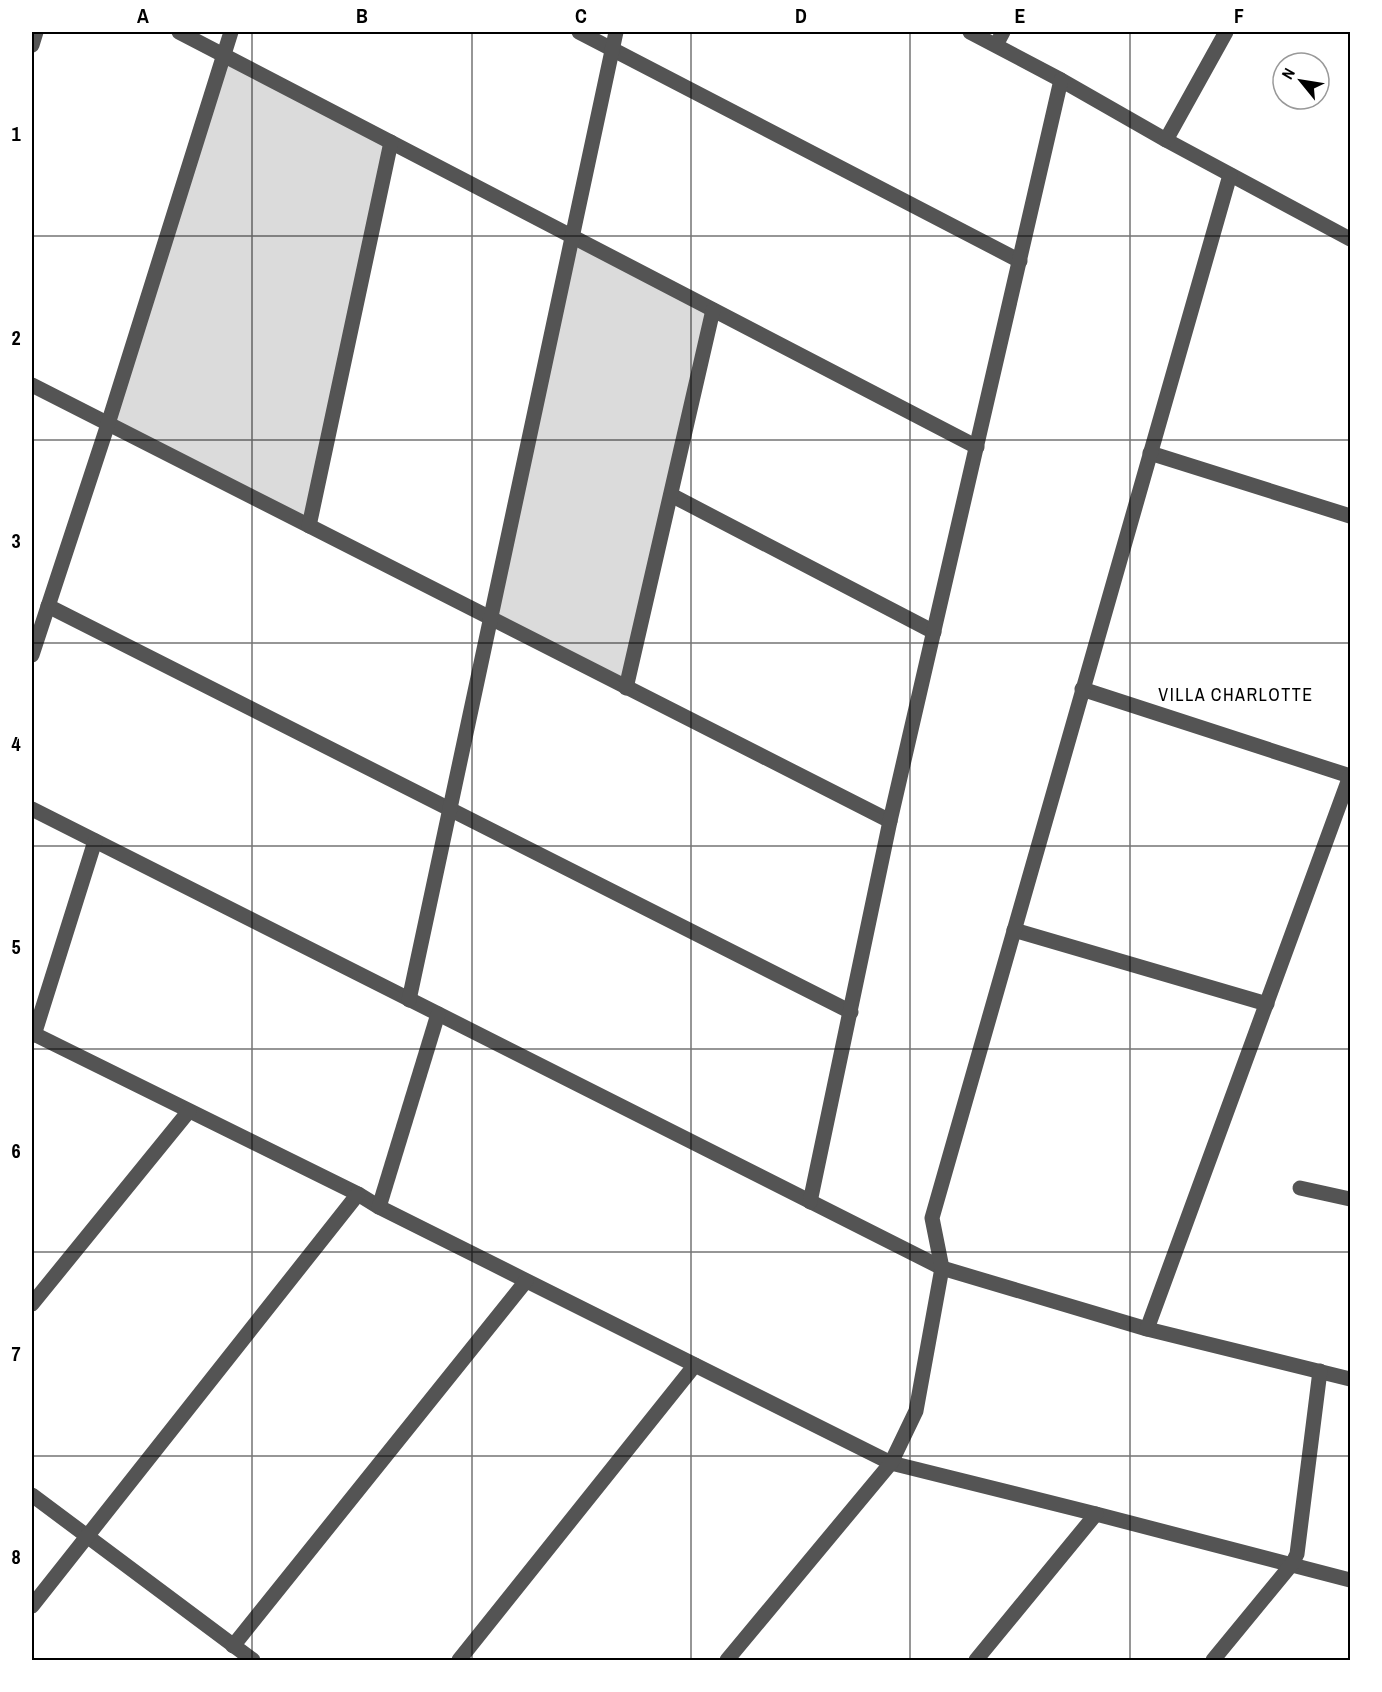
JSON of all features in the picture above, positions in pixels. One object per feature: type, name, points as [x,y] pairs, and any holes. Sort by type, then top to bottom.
[{"type":"street","points":[[32,45],[36,32]]},
{"type":"street","points":[[179,32],[977,447]]},
{"type":"street","points":[[32,655],[108,424],[231,32]]},
{"type":"street","points":[[579,32],[1020,261]]},
{"type":"street","points":[[409,1000],[616,32]]},
{"type":"street","points":[[970,32],[1000,38],[1061,80],[1166,140],[1230,175],[1349,234]]},
{"type":"street","points":[[1166,140],[1226,32]]},
{"type":"street","points":[[810,1202],[890,822],[1061,80]]},
{"type":"street","points":[[309,526],[391,142]]},
{"type":"street","points":[[727,1660],[891,1463],[916,1411],[942,1268],[932,1218],[1230,175]]},
{"type":"street","points":[[626,688],[713,310]]},
{"type":"street","points":[[32,385],[890,822]]},
{"type":"street","points":[[1150,453],[1350,516]]},
{"type":"street","points":[[671,495],[934,632]]},
{"type":"street","points":[[48,606],[851,1012]]},
{"type":"street","points":[[1082,689],[1350,776],[1147,1329]]},
{"type":"street","points":[[32,809],[942,1268],[1147,1329],[1350,1379]]},
{"type":"street","points":[[95,841],[33,1034],[358,1194],[379,1207],[891,1463],[1350,1580]]},
{"type":"street","points":[[1014,930],[1267,1004]]},
{"type":"street","points":[[379,1207],[438,1014]]},
{"type":"street","points":[[32,1304],[189,1111]]},
{"type":"street","points":[[1300,1188],[1350,1199]]},
{"type":"street","points":[[32,1606],[358,1194]]},
{"type":"street","points":[[233,1646],[526,1281]]},
{"type":"street","points":[[459,1660],[695,1365]]},
{"type":"street","points":[[1213,1660],[1298,1554],[1320,1371]]},
{"type":"street","points":[[32,1495],[253,1660]]},
{"type":"street","points":[[976,1660],[1096,1514]]},
{"type":"shaded area","points":[[224,55],[391,142],[309,526],[108,424]]},
{"type":"shaded area","points":[[572,236],[713,310],[626,688],[490,618]]},
{"type":"district","name":"VILLA CHARLOTTE","points":[[1236,694]]}]
